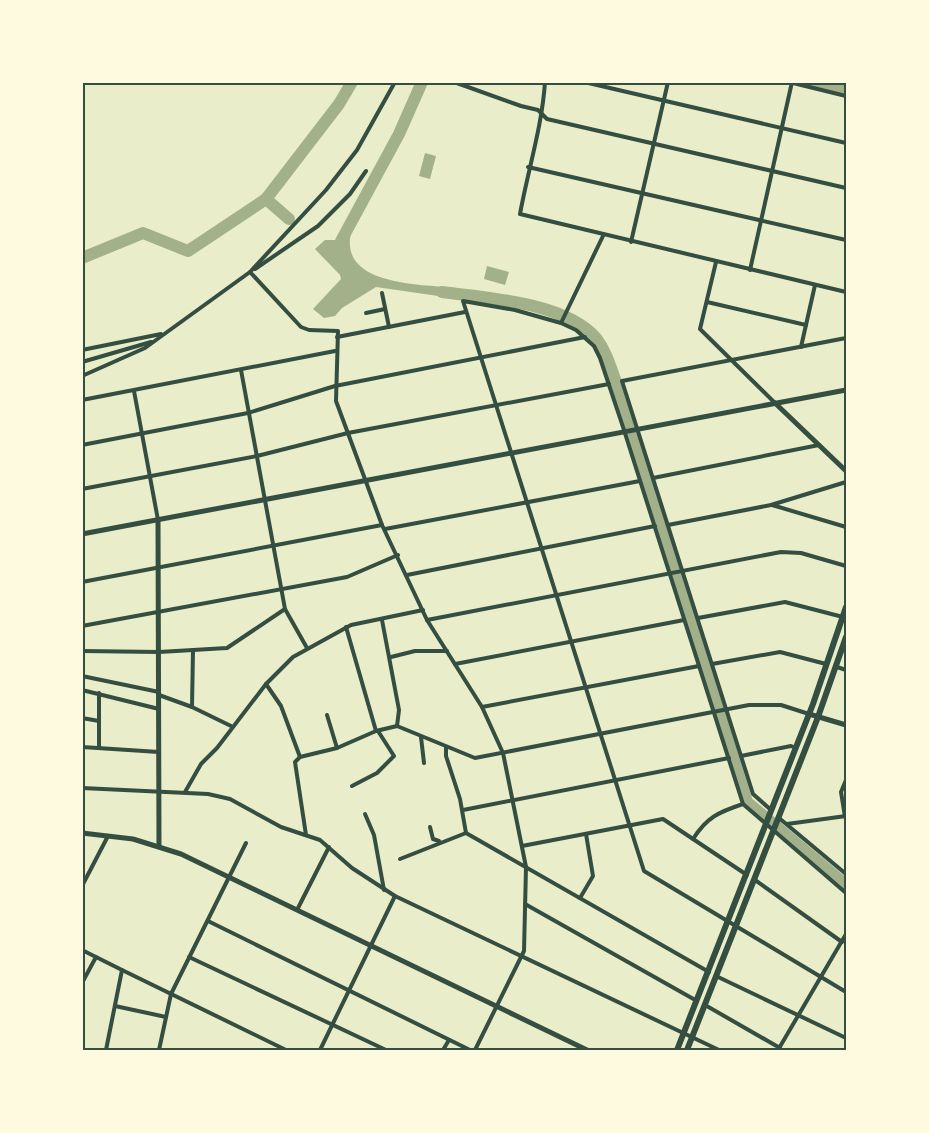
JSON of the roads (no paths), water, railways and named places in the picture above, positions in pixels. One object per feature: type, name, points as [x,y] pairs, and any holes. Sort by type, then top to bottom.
[{"type":"main road","points":[[677,1050],[828,665],[846,607]]},
{"type":"main road","points":[[687,1050],[779,819],[846,638]]},
{"type":"street","points":[[250,272],[285,237],[351,158],[395,82]]},
{"type":"street","points":[[454,82],[543,112],[547,119],[846,188]]},
{"type":"street","points":[[544,82],[543,112],[528,167],[520,214],[603,236],[846,292]]},
{"type":"street","points":[[584,82],[846,143]]},
{"type":"street","points":[[631,242],[668,82]]},
{"type":"street","points":[[750,270],[791,83],[846,96]]},
{"type":"street","points":[[528,167],[846,240]]},
{"type":"street","points":[[82,376],[134,354],[250,272],[269,262],[301,236],[318,226],[350,194],[366,171]]},
{"type":"street","points":[[561,322],[603,236]]},
{"type":"street","points":[[716,262],[700,329],[846,471]]},
{"type":"street","points":[[250,272],[301,327],[309,330],[336,329],[336,401],[384,527],[427,620],[482,707],[503,753],[526,867],[522,956],[475,1050]]},
{"type":"street","points":[[801,347],[815,285]]},
{"type":"street","points":[[382,293],[389,327]]},
{"type":"street","points":[[846,893],[743,804],[626,431],[600,358],[586,337],[561,322],[515,310],[463,301],[645,873],[846,992]]},
{"type":"street","points":[[706,302],[806,325]]},
{"type":"street","points":[[366,313],[385,309]]},
{"type":"street","points":[[337,338],[465,312]]},
{"type":"street","points":[[82,350],[162,333]]},
{"type":"street","points":[[82,445],[248,413],[335,386],[586,337]]},
{"type":"street","points":[[771,812],[753,794],[622,381],[846,338]]},
{"type":"street","points":[[82,362],[154,341]]},
{"type":"street","points":[[82,400],[335,351]]},
{"type":"street","points":[[241,370],[285,609],[308,648]]},
{"type":"street","points":[[82,489],[257,456],[348,433],[609,384]]},
{"type":"street","points":[[82,534],[846,390]]},
{"type":"street","points":[[134,391],[158,520],[159,846]]},
{"type":"street","points":[[653,478],[819,445]]},
{"type":"street","points":[[82,582],[273,545],[640,481]]},
{"type":"street","points":[[668,525],[771,505],[846,482]]},
{"type":"street","points":[[771,505],[846,526]]},
{"type":"street","points":[[407,575],[655,526]]},
{"type":"street","points":[[427,620],[781,552],[801,553],[846,566]]},
{"type":"street","points":[[82,626],[347,577],[398,555]]},
{"type":"street","points":[[698,618],[785,602],[844,617]]},
{"type":"street","points":[[82,651],[159,652],[227,648],[285,609]]},
{"type":"street","points":[[185,792],[201,764],[217,748],[231,726],[266,684],[293,657],[346,627],[423,610]]},
{"type":"street","points":[[382,620],[383,635],[391,657],[391,678],[399,710],[397,726]]},
{"type":"street","points":[[455,664],[684,620]]},
{"type":"street","points":[[346,627],[377,731],[394,756],[377,773],[352,786]]},
{"type":"street","points":[[192,707],[193,650]]},
{"type":"street","points":[[391,657],[415,651],[447,651]]},
{"type":"street","points":[[712,664],[780,652],[828,665]]},
{"type":"street","points":[[482,707],[699,666]]},
{"type":"street","points":[[837,667],[846,670]]},
{"type":"street","points":[[82,676],[159,694],[231,726]]},
{"type":"street","points":[[266,684],[281,706],[300,757]]},
{"type":"street","points":[[82,690],[159,709]]},
{"type":"street","points":[[99,693],[99,748]]},
{"type":"street","points":[[306,835],[294,762],[300,757],[337,748],[377,731],[397,726],[475,758],[767,703],[846,725]]},
{"type":"street","points":[[327,716],[337,748]]},
{"type":"street","points":[[82,718],[99,720]]},
{"type":"street","points":[[421,737],[424,763]]},
{"type":"street","points":[[82,747],[159,752]]},
{"type":"street","points":[[741,756],[790,747],[796,748]]},
{"type":"street","points":[[446,748],[446,756],[463,810],[466,833]]},
{"type":"street","points":[[463,810],[729,758]]},
{"type":"street","points":[[786,824],[846,816],[841,792],[846,780]]},
{"type":"street","points":[[82,788],[185,792],[230,799],[281,827],[320,840],[352,868],[395,896],[719,1050]]},
{"type":"street","points":[[693,839],[704,822],[724,810],[743,804]]},
{"type":"street","points":[[365,814],[374,835],[384,890]]},
{"type":"street","points":[[522,846],[663,819],[747,875]]},
{"type":"street","points":[[779,819],[846,874]]},
{"type":"street","points":[[430,827],[433,839],[439,842]]},
{"type":"street","points":[[82,833],[108,835],[159,846],[229,876],[496,1008],[587,1050]]},
{"type":"street","points":[[400,859],[466,833],[709,972]]},
{"type":"street","points":[[580,898],[594,876],[586,834]]},
{"type":"street","points":[[82,886],[108,835]]},
{"type":"street","points":[[159,1050],[171,994],[246,843]]},
{"type":"street","points":[[297,910],[329,847]]},
{"type":"street","points":[[754,880],[842,942]]},
{"type":"street","points":[[320,1050],[395,896]]},
{"type":"street","points":[[525,904],[697,1001]]},
{"type":"street","points":[[208,921],[470,1050]]},
{"type":"street","points":[[705,1005],[779,1049],[846,934]]},
{"type":"street","points":[[82,950],[285,1050]]},
{"type":"street","points":[[82,982],[96,957]]},
{"type":"street","points":[[189,957],[332,1027],[386,1050]]},
{"type":"street","points":[[106,1050],[122,970]]},
{"type":"street","points":[[716,976],[846,1038]]},
{"type":"street","points":[[115,1006],[166,1017]]},
{"type":"street","points":[[443,1050],[449,1040]]},
{"type":"waterway","points":[[82,258],[143,233],[188,251],[266,199],[339,104],[352,82]]},
{"type":"waterway","points":[[341,241],[399,134],[422,82]]},
{"type":"waterway","points":[[813,82],[846,90]]},
{"type":"waterway","points":[[266,199],[289,219]]},
{"type":"waterway","points":[[442,292],[502,300],[545,309],[565,316],[582,326],[600,343],[617,385],[747,802],[846,885]]}]
